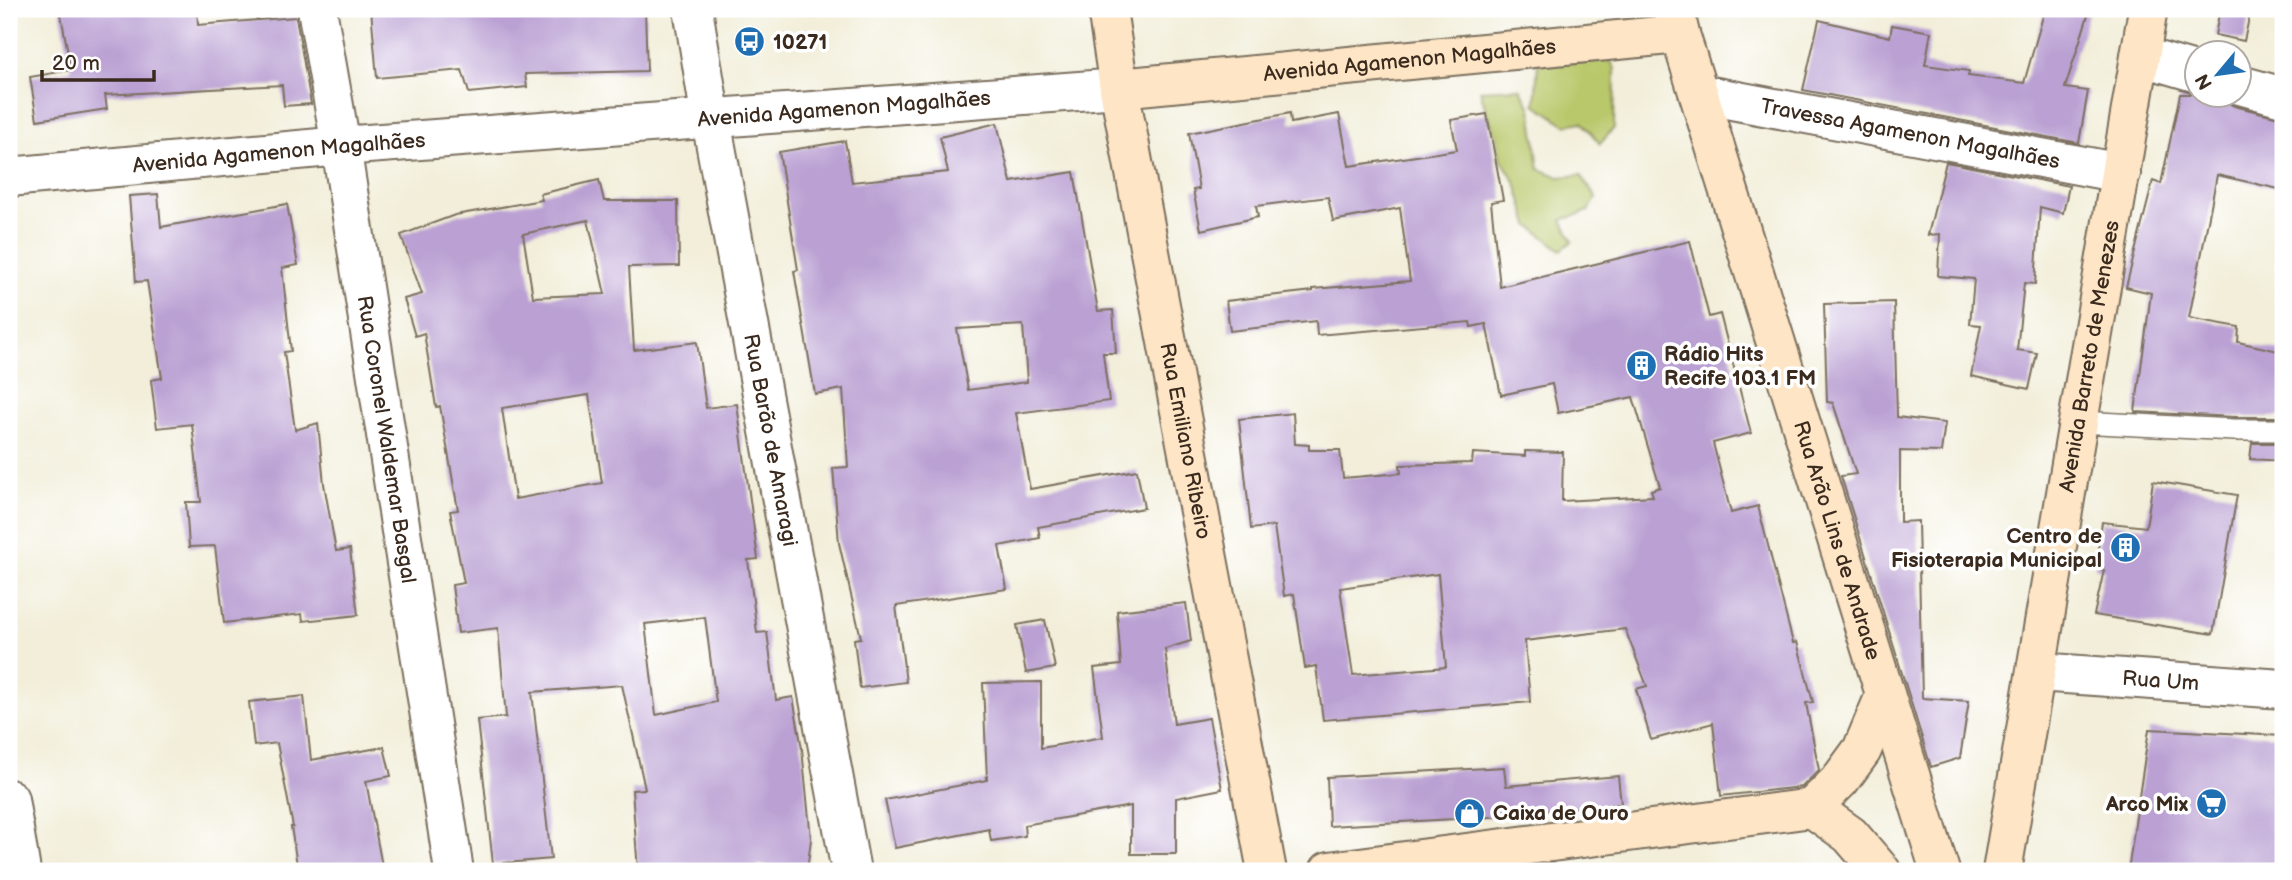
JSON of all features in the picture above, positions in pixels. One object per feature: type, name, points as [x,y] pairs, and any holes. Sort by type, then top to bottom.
[{"type":"main road","name":"Rua Emiliano Ribeiro","points":[[1107,9],[1119,88],[1267,871]]},
{"type":"main road","name":"Avenida Barreto de Menezes","points":[[2002,871],[2148,9]]},
{"type":"main road","name":"Avenida Agamenon Magalhães","points":[[1119,88],[1677,21]]},
{"type":"main road","name":"Rua Arão Lins de Andrade","points":[[1677,21],[1940,871]]},
{"type":"main road","points":[[1329,871],[1812,808],[1840,780],[1862,750],[1885,695]]},
{"type":"main road","points":[[1812,808],[1850,835],[1881,871]]},
{"type":"street","name":"Rua Coronel Waldemar Basgal","points":[[317,9],[341,146],[454,871]]},
{"type":"street","name":"Rua Barão de Amaragi","points":[[693,9],[710,120],[851,871]]},
{"type":"street","points":[[2140,56],[2184,69]]},
{"type":"street","name":"Avenida Agamenon Magalhães","points":[[9,177],[341,146],[1119,88]]},
{"type":"street","points":[[2254,89],[2283,97]]},
{"type":"street","name":"Travessa Agamenon Magalhães","points":[[1700,94],[2121,173]]},
{"type":"street","name":"Rua Um","points":[[2037,672],[2283,690]]},
{"type":"street","points":[[9,799],[21,871]]},
{"type":"lane","points":[[2079,422],[2283,430]]},
{"type":"green space","points":[[1604,49],[1615,69],[1614,128],[1600,144],[1582,122],[1566,125],[1535,104],[1538,63]]},
{"type":"green space","points":[[1520,88],[1531,108],[1539,169],[1560,177],[1581,175],[1596,198],[1589,211],[1562,220],[1573,241],[1561,250],[1529,225],[1516,183],[1500,157],[1497,136],[1480,90]]},
{"type":"building","points":[[60,9],[197,9],[198,25],[296,17],[311,104],[284,106],[282,85],[105,95],[107,109],[37,120],[30,77],[71,70]]},
{"type":"building","points":[[371,9],[645,9],[647,71],[525,74],[527,87],[469,93],[462,70],[377,78]]},
{"type":"building","points":[[2045,9],[2090,9],[2065,88],[2088,91],[2079,143],[1803,90],[1819,20],[1890,37],[1892,25],[1931,32],[1925,65],[1969,71],[1968,76],[2024,83]]},
{"type":"building","points":[[2220,9],[2251,9],[2245,38],[2215,35]]},
{"type":"building","points":[[2180,94],[2184,94],[2184,108],[2242,108],[2283,118],[2283,190],[2217,175],[2189,318],[2239,327],[2238,342],[2283,352],[2283,417],[2135,412],[2151,293],[2126,287],[2153,181],[2161,184]]},
{"type":"building","points":[[1290,113],[1291,123],[1339,114],[1349,166],[1457,150],[1451,120],[1487,114],[1503,200],[1491,202],[1500,287],[1690,241],[1709,317],[1720,314],[1751,433],[1713,443],[1731,513],[1758,506],[1793,643],[1797,642],[1813,702],[1806,703],[1819,770],[1802,787],[1721,796],[1713,723],[1651,740],[1636,689],[1647,686],[1625,629],[1525,641],[1530,702],[1323,720],[1316,666],[1305,668],[1294,594],[1284,596],[1274,526],[1251,529],[1239,419],[1293,413],[1295,444],[1309,445],[1309,450],[1340,450],[1343,478],[1401,473],[1400,465],[1472,463],[1473,453],[1525,456],[1525,451],[1563,452],[1562,501],[1653,496],[1651,490],[1660,487],[1633,397],[1558,413],[1552,384],[1501,395],[1486,324],[1471,327],[1470,322],[1317,335],[1316,321],[1230,331],[1226,301],[1313,289],[1410,281],[1400,208],[1333,221],[1328,197],[1256,206],[1258,217],[1201,230],[1193,190],[1199,189],[1189,133]],"holes":[[[1438,574],[1446,667],[1353,675],[1340,588]]]},
{"type":"building","points":[[997,123],[1011,182],[1074,172],[1098,311],[1113,310],[1116,353],[1103,353],[1109,401],[1016,413],[1030,489],[1137,470],[1144,508],[1038,527],[1040,538],[999,546],[1007,589],[896,606],[906,682],[860,688],[854,639],[861,638],[839,543],[833,468],[848,467],[843,389],[815,394],[794,271],[798,270],[779,152],[845,141],[852,182],[948,172],[940,137]],"holes":[[[1023,325],[1027,382],[968,390],[957,329]]]},
{"type":"building","points":[[1946,162],[2069,186],[2063,213],[2040,207],[2035,284],[2024,283],[2017,350],[2037,353],[2029,389],[1971,376],[1981,325],[1970,324],[1974,279],[1938,276],[1940,234],[1928,235]]},
{"type":"building","points":[[599,180],[604,201],[678,201],[679,266],[629,267],[634,350],[697,342],[706,408],[737,404],[758,559],[748,560],[757,633],[767,632],[776,700],[793,697],[802,749],[811,839],[807,871],[757,865],[758,871],[638,871],[632,790],[645,789],[622,685],[532,692],[551,859],[493,864],[477,720],[506,717],[498,628],[458,633],[452,585],[464,583],[450,511],[458,510],[440,406],[436,407],[424,333],[415,336],[404,299],[422,294],[401,235],[455,215],[542,200],[540,194]],"holes":[[[588,220],[605,294],[533,297],[523,234]],[[589,395],[602,483],[515,499],[502,408]],[[705,617],[716,702],[656,715],[645,624]]]},
{"type":"building","points":[[158,194],[161,227],[287,204],[298,265],[282,268],[291,351],[284,352],[295,430],[318,423],[324,484],[336,551],[350,549],[358,615],[303,621],[302,614],[224,623],[215,546],[189,547],[186,502],[201,502],[192,424],[157,428],[151,380],[162,378],[147,281],[136,282],[129,196]]},
{"type":"building","points":[[1894,302],[1897,417],[1945,423],[1941,452],[1900,451],[1900,522],[1918,521],[1922,698],[1969,701],[1960,758],[1931,767],[1841,476],[1856,474],[1833,403],[1827,402],[1824,304]]},
{"type":"building","points":[[2252,443],[2283,443],[2283,461],[2250,459]]},
{"type":"building","points":[[2153,481],[2237,495],[2213,634],[2094,615],[2104,570],[2095,568],[2102,522],[2146,527]]},
{"type":"building","points":[[1186,603],[1191,641],[1165,649],[1174,724],[1209,718],[1222,789],[1176,798],[1176,854],[1131,854],[1131,806],[1024,825],[1025,836],[991,841],[989,829],[895,848],[885,800],[987,780],[983,683],[1041,682],[1041,748],[1103,737],[1094,668],[1121,665],[1117,611]]},
{"type":"building","points":[[1045,620],[1055,668],[1026,673],[1017,625]]},
{"type":"building","points":[[304,696],[311,760],[384,747],[391,776],[366,781],[383,871],[298,871],[293,827],[277,743],[254,746],[249,702]]},
{"type":"building","name":"Arco Mix","points":[[2149,729],[2283,736],[2283,871],[2128,871]]},
{"type":"building","points":[[1504,767],[1506,786],[1618,776],[1621,804],[1507,814],[1508,816],[1329,826],[1327,777]]},
{"type":"place","name":"10271","points":[[750,42]]},
{"type":"place","name":"Rádio Hits Recife 103.1 FM","points":[[1641,366]]},
{"type":"place","name":"Centro de Fisioterapia Municipal","points":[[2125,548]]},
{"type":"place","name":"Arco Mix","points":[[2211,804]]},
{"type":"place","name":"Caixa de Ouro","points":[[1470,813]]}]
